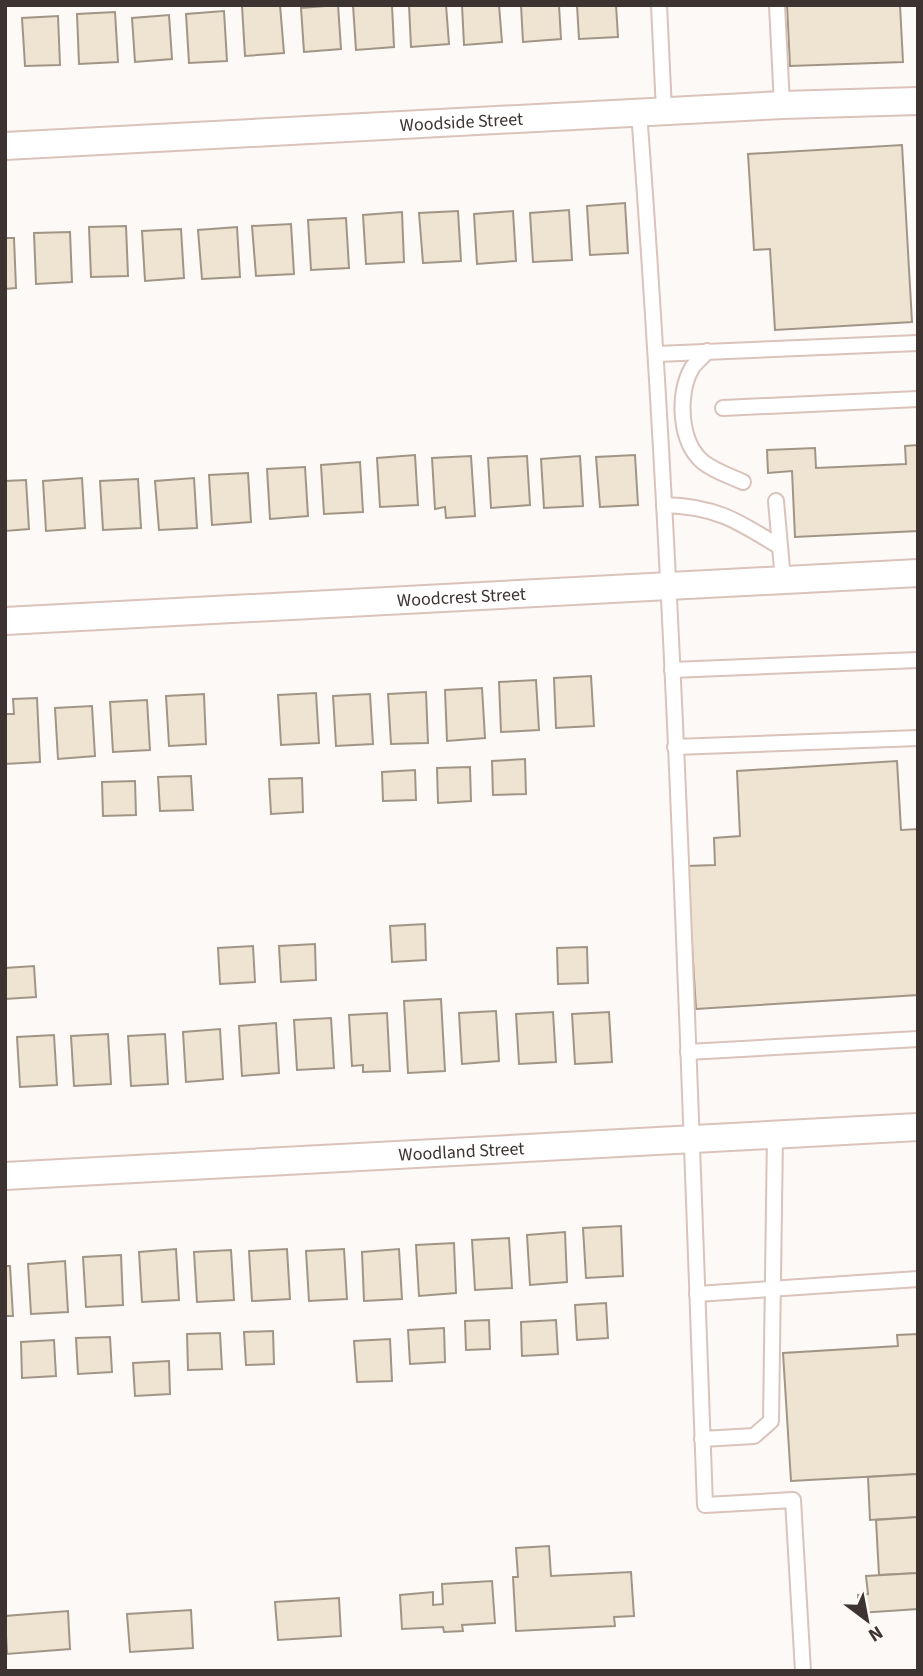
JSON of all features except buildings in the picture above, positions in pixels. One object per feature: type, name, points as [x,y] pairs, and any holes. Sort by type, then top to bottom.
[{"type":"street","name":"Woodside Street","points":[[5,146],[782,105],[918,101]]},
{"type":"street","name":"Woodcrest Street","points":[[5,621],[918,573]]},
{"type":"street","name":"Woodland Street","points":[[5,1176],[918,1127]]},
{"type":"lane","points":[[659,5],[652,112],[657,354],[705,1505],[793,1500],[803,1671]]},
{"type":"lane","points":[[777,5],[782,105]]},
{"type":"lane","points":[[657,354],[918,343]]},
{"type":"lane","points":[[707,351],[692,367],[686,384],[684,410],[687,440],[702,462],[743,482]]},
{"type":"lane","points":[[723,408],[918,399]]},
{"type":"lane","points":[[776,501],[783,580]]},
{"type":"lane","points":[[664,505],[685,505],[713,510],[780,547]]},
{"type":"lane","points":[[672,670],[918,660]]},
{"type":"lane","points":[[674,747],[918,738]]},
{"type":"lane","points":[[688,1052],[918,1039]]},
{"type":"lane","points":[[702,1439],[754,1436],[771,1421],[775,1134]]},
{"type":"lane","points":[[697,1294],[918,1279]]}]
